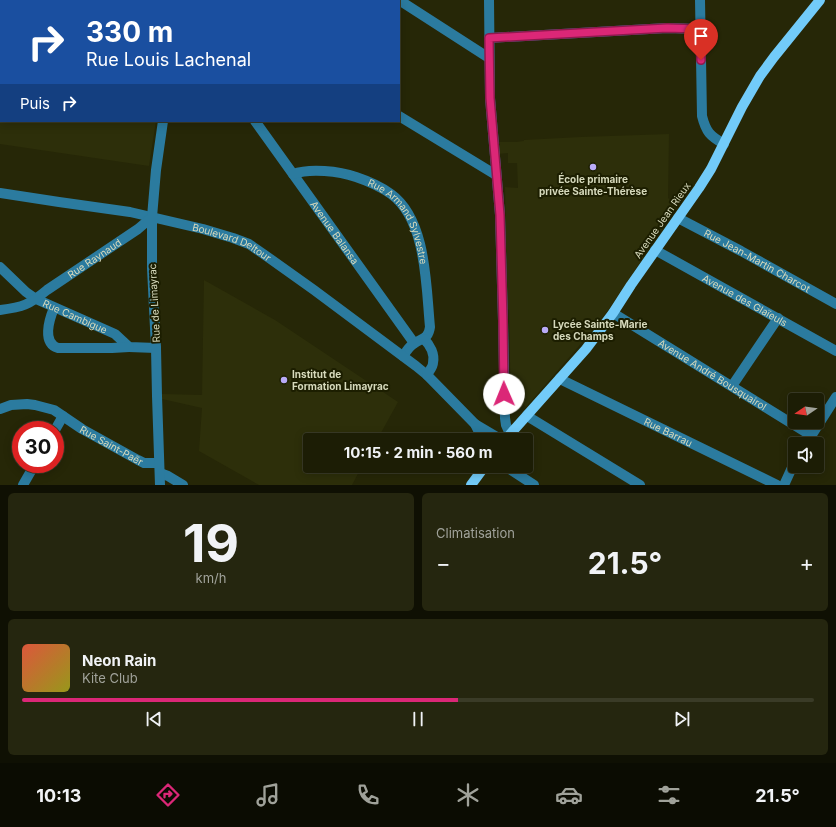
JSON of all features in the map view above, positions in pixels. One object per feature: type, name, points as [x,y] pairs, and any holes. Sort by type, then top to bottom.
[{"type":"main road","name":"Avenue Jean Rieux","points":[[511,433],[586,349],[613,313],[630,285],[711,169],[742,107],[760,76],[820,0]]},
{"type":"main road","points":[[470,485],[479,473]]},
{"type":"street","points":[[489,0],[490,98],[501,223],[504,418],[507,433]]},
{"type":"street","points":[[700,0],[702,116],[706,130],[710,135],[724,144]]},
{"type":"street","points":[[400,1],[489,58]]},
{"type":"street","points":[[489,38],[667,28],[700,29]]},
{"type":"street","points":[[400,117],[496,175]]},
{"type":"street","name":"Rue de Limayrac","points":[[160,485],[152,268],[152,217],[162,122]]},
{"type":"street","name":"Avenue Balansa","points":[[256,122],[414,343]]},
{"type":"street","name":"Rue Armand Sylvestre","points":[[293,174],[306,171],[337,172],[353,176],[371,182],[382,188],[401,204],[415,228],[421,248],[430,327],[429,334],[424,338]]},
{"type":"street","name":"Boulevard Deltour","points":[[0,193],[130,212],[220,233],[249,244],[403,356],[427,375],[475,424],[490,433]]},
{"type":"street","name":"Rue Raynaud","points":[[0,310],[20,307],[36,299],[138,229],[152,217]]},
{"type":"street","name":"Rue Jean-Martin Charcot","points":[[678,218],[836,304]]},
{"type":"street","name":"Avenue des Glaïeuls","points":[[655,250],[836,350]]},
{"type":"street","name":"Rue Cambigue","points":[[0,268],[26,292],[36,299],[114,334],[128,346]]},
{"type":"street","points":[[54,308],[51,315],[48,336],[51,345],[54,347],[112,348],[128,346],[156,348]]},
{"type":"street","name":"Avenue André Bousquairol","points":[[613,313],[732,386],[805,437]]},
{"type":"street","points":[[732,386],[778,318]]},
{"type":"street","points":[[403,356],[410,346],[424,338],[430,348],[434,362],[427,375]]},
{"type":"street","name":"Rue Barrau","points":[[560,378],[777,485]]},
{"type":"street","points":[[811,437],[836,397]]},
{"type":"street","name":"Rue Saint-Paër","points":[[1,406],[19,404],[35,405],[54,410],[82,429],[138,460],[159,468],[168,476],[184,485]]},
{"type":"street","points":[[527,415],[640,485]]},
{"type":"street","points":[[60,421],[63,416]]},
{"type":"street","name":"Boulevard Deltour","points":[[475,424],[480,433]]},
{"type":"street","points":[[23,485],[30,473]]},
{"type":"street","points":[[516,473],[534,485]]},
{"type":"street","points":[[784,485],[790,473]]},
{"type":"shaded area","points":[[0,122],[156,122],[149,166],[0,144]]},
{"type":"shaded area","points":[[669,134],[668,198],[677,207],[609,309],[592,331],[526,407],[523,404],[516,411],[511,412],[509,310],[507,309],[505,187],[518,188],[517,163],[508,163],[508,153],[498,154],[497,142]]},
{"type":"shaded area","name":"Institut de Formation Limayrac","points":[[204,280],[275,320],[398,402],[381,433],[303,433],[303,473],[358,473],[352,485],[259,485],[199,451],[202,408],[162,399],[162,394],[202,395]]},
{"type":"place","name":"École primaire privée Sainte-Thérèse","points":[[593,167]]},
{"type":"place","name":"Lycée Sainte-Marie des Champs","points":[[545,330]]},
{"type":"place","name":"Institut de Formation Limayrac","points":[[284,380]]},
{"type":"route","points":[[504,394],[500,215],[490,98],[489,38],[667,28],[700,29],[701,60]]}]
